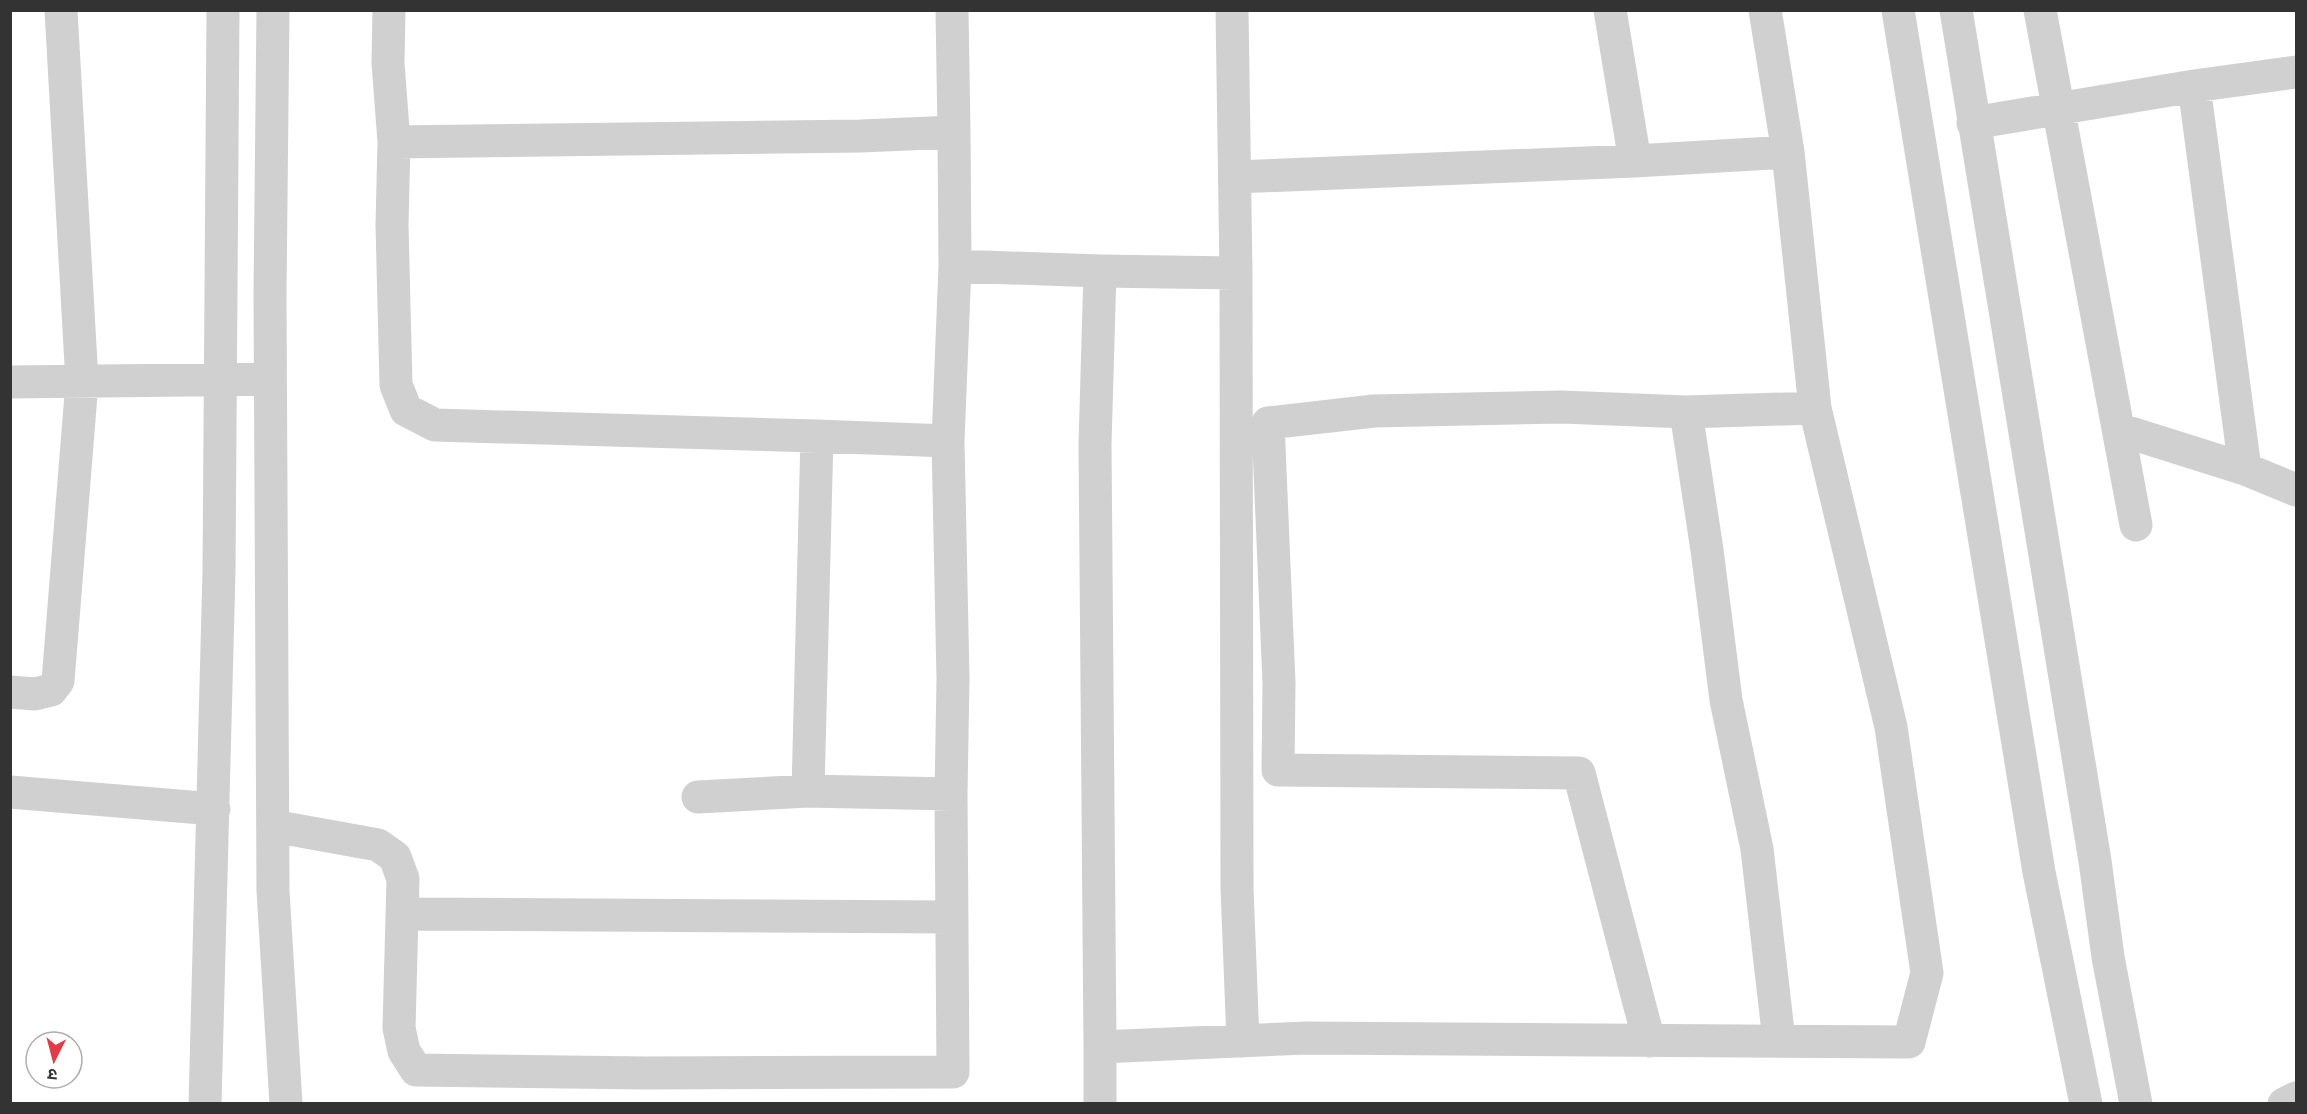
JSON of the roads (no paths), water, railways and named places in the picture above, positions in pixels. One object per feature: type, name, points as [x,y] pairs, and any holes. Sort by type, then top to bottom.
[{"type":"street","points":[[10,692],[34,694],[51,690],[58,681],[82,382],[61,10]]},
{"type":"street","points":[[205,1104],[214,809],[223,10]]},
{"type":"street","points":[[273,10],[270,379],[273,891],[286,1104]]},
{"type":"street","points":[[389,10],[388,63],[394,142],[392,225],[396,385],[406,410],[435,425],[948,441]]},
{"type":"street","points":[[273,826],[378,845],[395,857],[403,879],[399,1028],[404,1051],[416,1070],[646,1073],[953,1072],[951,794],[953,679],[948,441],[955,266],[952,10]]},
{"type":"street","points":[[1232,10],[1236,177],[1236,876],[1243,1041]]},
{"type":"street","points":[[1610,10],[1635,161]]},
{"type":"street","points":[[1100,1047],[1307,1038],[1909,1042],[1927,973],[1892,727],[1815,408],[1788,152],[1765,10]]},
{"type":"street","points":[[1898,10],[2039,872],[2086,1104]]},
{"type":"street","points":[[1956,10],[2095,861],[2108,957],[2136,1104]]},
{"type":"street","points":[[2040,10],[2136,525]]},
{"type":"street","points":[[1973,123],[2194,86],[2296,72]]},
{"type":"street","points":[[2194,86],[2245,469]]},
{"type":"street","points":[[394,142],[850,137],[954,132]]},
{"type":"street","points":[[1236,177],[1635,161],[1788,152]]},
{"type":"street","points":[[955,266],[1236,273]]},
{"type":"street","points":[[1100,271],[1095,455],[1100,1104]]},
{"type":"street","points":[[10,382],[270,379]]},
{"type":"street","points":[[1649,1041],[1580,773],[1278,770],[1279,683],[1268,423],[1374,411],[1562,407],[1686,412],[1815,408]]},
{"type":"street","points":[[1686,412],[1707,550],[1726,700],[1757,849],[1779,1040]]},
{"type":"street","points":[[2118,429],[2245,469],[2296,490]]},
{"type":"street","points":[[808,791],[817,436]]},
{"type":"street","points":[[698,797],[808,791],[951,794]]},
{"type":"street","points":[[10,792],[214,809]]},
{"type":"street","points":[[402,914],[952,917]]},
{"type":"street","points":[[2284,1104],[2296,1098]]}]
